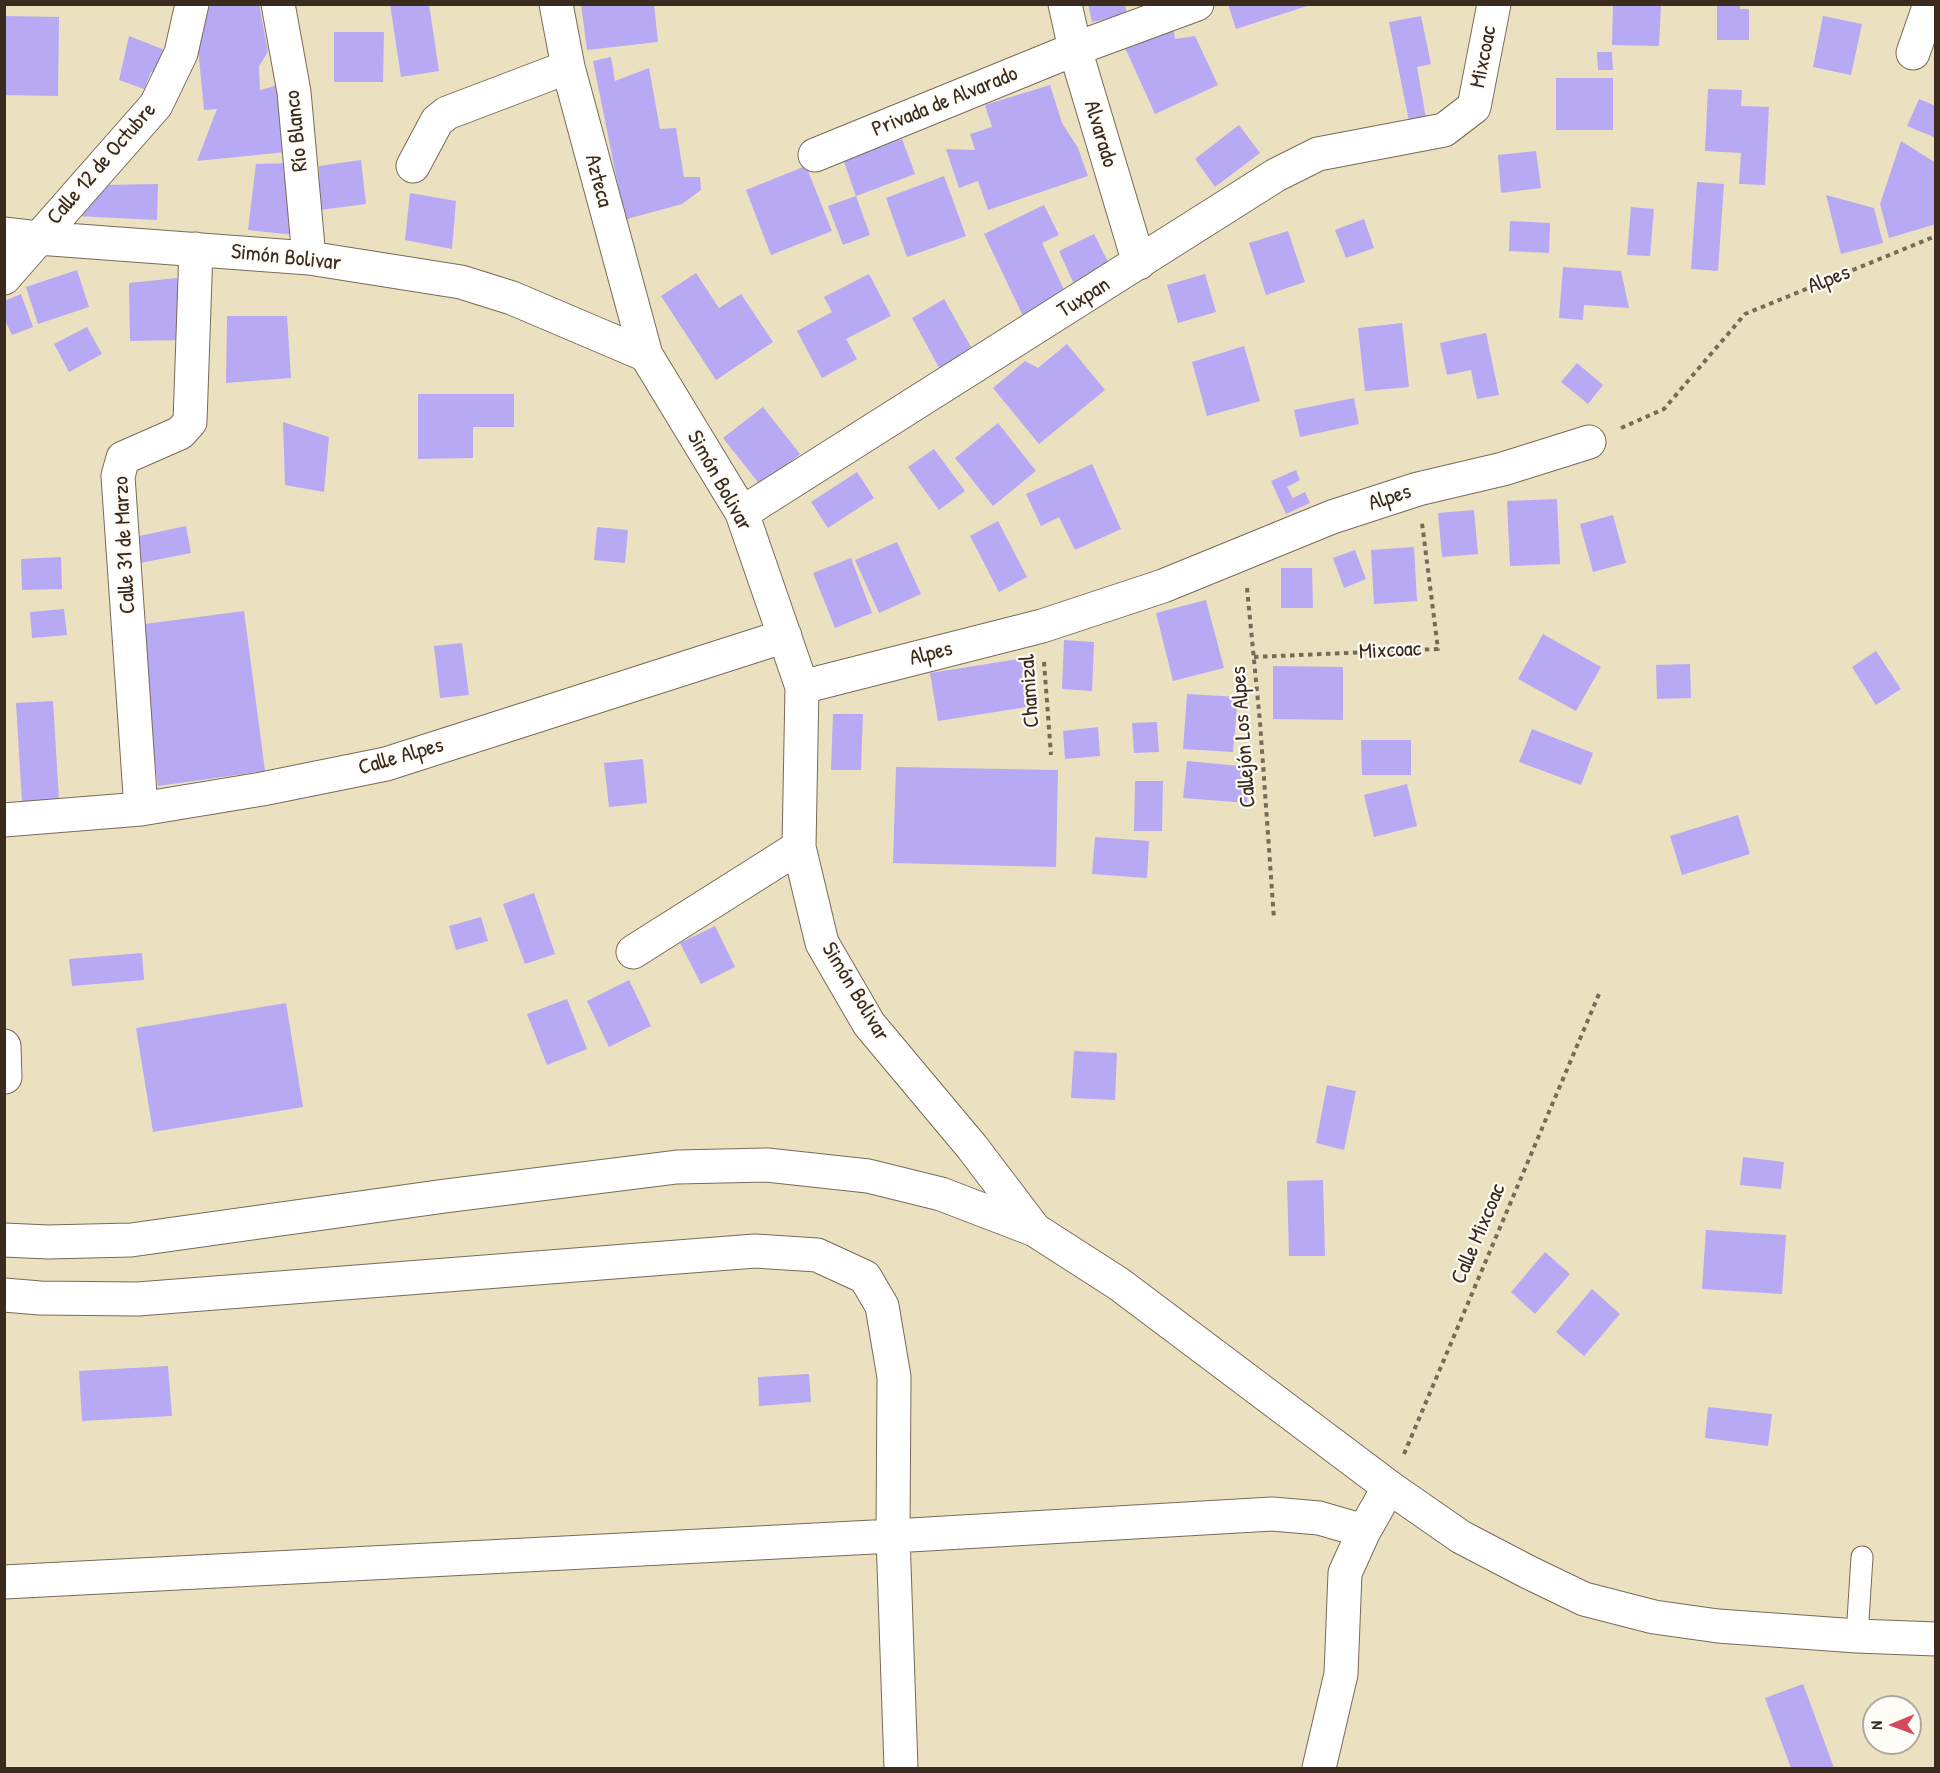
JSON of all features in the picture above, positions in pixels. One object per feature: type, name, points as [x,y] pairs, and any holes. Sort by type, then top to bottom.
[{"type":"main road","name":"Calle 12 de Octubre","points":[[4,278],[156,105],[181,53],[192,4]]},
{"type":"main road","name":"Río Blanco","points":[[278,4],[294,92],[309,258]]},
{"type":"main road","name":"Azteca","points":[[556,4],[568,67],[646,356]]},
{"type":"main road","name":"Alvarado","points":[[1065,4],[1075,49],[1139,263]]},
{"type":"main road","name":"Privada de Alvarado","points":[[815,155],[1075,49],[1197,4]]},
{"type":"main road","name":"Mixcoac","points":[[1444,130],[1474,107],[1494,4]]},
{"type":"main road","points":[[1913,53],[1930,4]]},
{"type":"main road","points":[[413,166],[437,121],[447,113],[568,67]]},
{"type":"main road","name":"Tuxpan","points":[[742,513],[1276,175],[1318,154],[1444,130]]},
{"type":"main road","name":"Simón Bolivar","points":[[4,234],[309,258],[460,282],[513,298],[646,356],[742,513],[802,687],[799,847],[822,943],[869,1024],[972,1147],[1035,1230]]},
{"type":"main road","name":"Calle 31 de Marzo","points":[[141,809],[118,476],[123,458],[180,433],[190,423],[196,249]]},
{"type":"main road","name":"Alpes","points":[[802,687],[1042,626],[1163,586],[1332,517],[1418,489],[1503,469],[1589,442]]},
{"type":"main road","name":"Calle Alpes","points":[[4,820],[141,809],[262,789],[386,764],[785,636]]},
{"type":"main road","points":[[633,952],[799,847]]},
{"type":"main road","points":[[4,1240],[48,1242],[131,1240],[445,1196],[677,1167],[767,1165],[868,1176],[941,1194],[1035,1230],[1119,1284],[1389,1487],[1461,1537],[1584,1599],[1654,1617],[1718,1626],[1935,1639]]},
{"type":"main road","points":[[4,1295],[40,1298],[138,1299],[755,1251],[816,1255],[865,1277],[882,1306],[894,1377],[893,1536],[902,1768]]},
{"type":"main road","points":[[1319,1768],[1341,1674],[1345,1573],[1389,1487]]},
{"type":"main road","points":[[4,1582],[1272,1514],[1319,1518],[1364,1532]]},
{"type":"lane","points":[[1857,1636],[1862,1557]]},
{"type":"path","name":"Alpes","points":[[1589,442],[1664,409],[1745,314],[1935,236]]},
{"type":"path","name":"Mixcoac","points":[[1254,657],[1438,648],[1418,489]]},
{"type":"path","name":"Callejón Los Alpes","points":[[1243,553],[1254,657],[1274,919]]},
{"type":"path","name":"Chamizal","points":[[1042,626],[1051,754]]},
{"type":"path","name":"Calle Mixcoac","points":[[1389,1487],[1599,994]]},
{"type":"building","points":[[205,4],[259,4],[268,52],[259,66],[260,90],[289,82],[296,151],[197,161],[217,109],[204,110],[196,27]]},
{"type":"building","points":[[390,4],[429,4],[439,71],[401,77]]},
{"type":"building","points":[[581,4],[654,4],[658,42],[587,50]]},
{"type":"building","points":[[1088,4],[1125,4],[1127,15],[1092,22]]},
{"type":"building","points":[[1228,4],[1310,4],[1310,5],[1236,29]]},
{"type":"building","points":[[1613,4],[1661,4],[1659,46],[1612,45]]},
{"type":"building","points":[[1717,4],[1740,4],[1740,9],[1749,9],[1749,40],[1717,40]]},
{"type":"building","points":[[4,16],[59,17],[58,96],[4,95]]},
{"type":"building","points":[[1421,16],[1431,64],[1417,67],[1426,118],[1409,121],[1389,22]]},
{"type":"building","points":[[1823,16],[1862,24],[1851,75],[1813,67]]},
{"type":"building","points":[[1172,18],[1175,39],[1195,36],[1218,85],[1155,114],[1122,41]]},
{"type":"building","points":[[334,32],[384,32],[383,82],[334,82]]},
{"type":"building","points":[[129,36],[175,54],[166,75],[151,72],[144,89],[119,80]]},
{"type":"building","points":[[1597,52],[1612,52],[1613,70],[1598,70]]},
{"type":"building","points":[[611,57],[615,81],[649,68],[660,129],[676,128],[684,177],[700,177],[701,190],[682,204],[627,219],[622,205],[593,61]]},
{"type":"building","points":[[1556,78],[1613,78],[1613,130],[1556,130]]},
{"type":"building","points":[[1050,85],[1062,123],[1078,148],[1088,176],[988,210],[978,181],[959,188],[946,149],[975,150],[970,134],[992,127],[985,105]]},
{"type":"building","points":[[1708,89],[1742,90],[1741,106],[1769,107],[1765,185],[1739,184],[1741,153],[1705,151]]},
{"type":"building","points":[[1919,99],[1936,106],[1936,138],[1907,126]]},
{"type":"building","points":[[1239,125],[1260,153],[1215,187],[1195,159]]},
{"type":"building","points":[[902,139],[915,174],[856,196],[843,159]]},
{"type":"building","points":[[1901,141],[1936,163],[1936,224],[1889,238],[1880,204]]},
{"type":"building","points":[[1536,151],[1541,188],[1501,193],[1498,155]]},
{"type":"building","points":[[361,160],[366,204],[320,210],[319,166]]},
{"type":"building","points":[[293,163],[295,235],[248,230],[256,164]]},
{"type":"building","points":[[806,166],[832,231],[771,255],[746,190]]},
{"type":"building","points":[[944,176],[966,236],[907,257],[886,198]]},
{"type":"building","points":[[1697,182],[1724,184],[1718,271],[1691,269]]},
{"type":"building","points":[[158,184],[157,220],[75,216],[103,185]]},
{"type":"building","points":[[410,193],[456,201],[452,249],[405,240]]},
{"type":"building","points":[[1826,195],[1874,208],[1883,243],[1841,254]]},
{"type":"building","points":[[856,196],[870,235],[843,245],[828,206]]},
{"type":"building","points":[[1044,205],[1059,235],[1042,243],[1066,294],[1023,316],[984,234]]},
{"type":"building","points":[[1631,207],[1654,209],[1650,256],[1627,255]]},
{"type":"building","points":[[1364,219],[1374,248],[1346,258],[1335,230]]},
{"type":"building","points":[[1510,221],[1550,223],[1549,253],[1509,251]]},
{"type":"building","points":[[1288,231],[1305,282],[1266,295],[1249,243]]},
{"type":"building","points":[[1094,234],[1110,266],[1074,284],[1059,251]]},
{"type":"building","points":[[1563,267],[1621,271],[1629,308],[1584,305],[1583,320],[1559,318]]},
{"type":"building","points":[[77,270],[89,307],[38,324],[26,287]]},
{"type":"building","points":[[696,273],[719,308],[741,294],[773,342],[716,380],[661,296]]},
{"type":"building","points":[[869,274],[891,316],[846,339],[857,359],[822,378],[797,331],[832,312],[824,297]]},
{"type":"building","points":[[1205,274],[1216,312],[1178,323],[1167,285]]},
{"type":"building","points":[[177,278],[181,340],[130,341],[129,283]]},
{"type":"building","points":[[21,294],[33,327],[12,335],[4,318],[4,301]]},
{"type":"building","points":[[944,299],[975,354],[942,373],[912,318]]},
{"type":"building","points":[[227,316],[287,316],[291,378],[226,383]]},
{"type":"building","points":[[1402,323],[1409,387],[1365,391],[1358,328]]},
{"type":"building","points":[[87,327],[102,354],[69,372],[54,344]]},
{"type":"building","points":[[1486,333],[1499,395],[1477,399],[1471,370],[1447,375],[1440,343]]},
{"type":"building","points":[[1067,344],[1105,390],[1039,444],[993,388],[1025,361],[1038,368]]},
{"type":"building","points":[[1244,346],[1260,401],[1207,416],[1192,362]]},
{"type":"building","points":[[1577,363],[1603,385],[1588,404],[1561,382]]},
{"type":"building","points":[[418,394],[514,394],[514,427],[473,427],[473,458],[418,459]]},
{"type":"building","points":[[1354,398],[1359,424],[1300,437],[1294,410]]},
{"type":"building","points":[[763,407],[800,454],[761,486],[723,438]]},
{"type":"building","points":[[283,422],[329,437],[324,492],[285,485]]},
{"type":"building","points":[[998,423],[1036,471],[993,506],[955,458]]},
{"type":"building","points":[[934,449],[965,491],[939,510],[908,467]]},
{"type":"building","points":[[1092,464],[1121,529],[1075,550],[1059,517],[1041,526],[1026,494]]},
{"type":"building","points":[[1296,470],[1300,480],[1287,487],[1293,498],[1305,492],[1310,503],[1286,514],[1271,481]]},
{"type":"building","points":[[857,472],[874,498],[828,528],[811,502]]},
{"type":"building","points":[[1557,499],[1560,564],[1510,566],[1507,501]]},
{"type":"building","points":[[1474,510],[1478,554],[1442,557],[1438,513]]},
{"type":"building","points":[[1613,515],[1626,563],[1593,572],[1580,524]]},
{"type":"building","points":[[998,521],[1027,577],[999,592],[970,536]]},
{"type":"building","points":[[186,526],[191,553],[135,564],[130,538]]},
{"type":"building","points":[[597,527],[628,530],[625,563],[594,560]]},
{"type":"building","points":[[897,542],[921,594],[879,613],[855,560]]},
{"type":"building","points":[[1414,547],[1417,601],[1374,604],[1371,550]]},
{"type":"building","points":[[1355,550],[1366,579],[1344,588],[1333,558]]},
{"type":"building","points":[[61,557],[62,589],[22,590],[21,559]]},
{"type":"building","points":[[851,558],[872,613],[835,628],[813,573]]},
{"type":"building","points":[[1281,568],[1312,568],[1313,608],[1281,608]]},
{"type":"building","points":[[1206,600],[1224,668],[1173,681],[1156,613]]},
{"type":"building","points":[[64,609],[67,635],[32,638],[30,612]]},
{"type":"building","points":[[244,611],[265,771],[158,786],[137,625]]},
{"type":"building","points":[[1543,634],[1601,667],[1576,711],[1518,679]]},
{"type":"building","points":[[1064,640],[1094,642],[1092,691],[1062,689]]},
{"type":"building","points":[[462,643],[469,695],[440,698],[434,646]]},
{"type":"building","points":[[1876,651],[1901,689],[1876,705],[1852,667]]},
{"type":"building","points":[[1025,658],[1033,706],[938,721],[930,673]]},
{"type":"building","points":[[1690,664],[1691,698],[1657,699],[1656,665]]},
{"type":"building","points":[[1273,666],[1343,667],[1343,720],[1273,719]]},
{"type":"building","points":[[1187,694],[1238,697],[1233,752],[1183,749]]},
{"type":"building","points":[[53,701],[59,800],[22,802],[16,703]]},
{"type":"building","points":[[833,714],[863,714],[861,770],[831,770]]},
{"type":"building","points":[[1157,722],[1159,752],[1134,753],[1132,723]]},
{"type":"building","points":[[1098,727],[1100,756],[1065,759],[1063,731]]},
{"type":"building","points":[[1532,729],[1593,753],[1581,785],[1519,762]]},
{"type":"building","points":[[1361,740],[1411,740],[1411,775],[1362,775]]},
{"type":"building","points":[[643,759],[647,803],[609,807],[604,763]]},
{"type":"building","points":[[1187,761],[1250,767],[1247,803],[1183,798]]},
{"type":"building","points":[[896,767],[1058,770],[1056,867],[893,863]]},
{"type":"building","points":[[1135,781],[1163,781],[1162,831],[1134,831]]},
{"type":"building","points":[[1407,784],[1417,826],[1374,837],[1364,795]]},
{"type":"building","points":[[1738,815],[1750,854],[1682,875],[1670,836]]},
{"type":"building","points":[[1095,837],[1149,841],[1147,878],[1092,874]]},
{"type":"building","points":[[534,893],[555,954],[525,964],[503,904]]},
{"type":"building","points":[[481,917],[488,941],[456,950],[449,926]]},
{"type":"building","points":[[715,926],[735,967],[701,984],[680,943]]},
{"type":"building","points":[[142,953],[144,980],[72,986],[69,959]]},
{"type":"building","points":[[629,980],[651,1026],[609,1047],[587,1001]]},
{"type":"building","points":[[567,999],[587,1049],[547,1065],[527,1014]]},
{"type":"building","points":[[286,1003],[303,1107],[153,1132],[136,1028]]},
{"type":"building","points":[[1074,1051],[1117,1053],[1115,1100],[1071,1098]]},
{"type":"building","points":[[1327,1085],[1356,1091],[1344,1150],[1316,1143]]},
{"type":"building","points":[[1743,1157],[1784,1162],[1781,1189],[1740,1185]]},
{"type":"building","points":[[1323,1180],[1325,1256],[1289,1256],[1287,1181]]},
{"type":"building","points":[[1706,1230],[1786,1235],[1782,1294],[1702,1289]]},
{"type":"building","points":[[1545,1252],[1570,1274],[1535,1314],[1511,1292]]},
{"type":"building","points":[[1592,1289],[1620,1314],[1584,1356],[1556,1332]]},
{"type":"building","points":[[168,1366],[172,1416],[82,1421],[79,1371]]},
{"type":"building","points":[[809,1374],[811,1402],[759,1406],[758,1377]]},
{"type":"building","points":[[1708,1407],[1772,1414],[1768,1446],[1705,1438]]},
{"type":"building","points":[[1803,1684],[1834,1768],[1791,1768],[1765,1698]]}]
